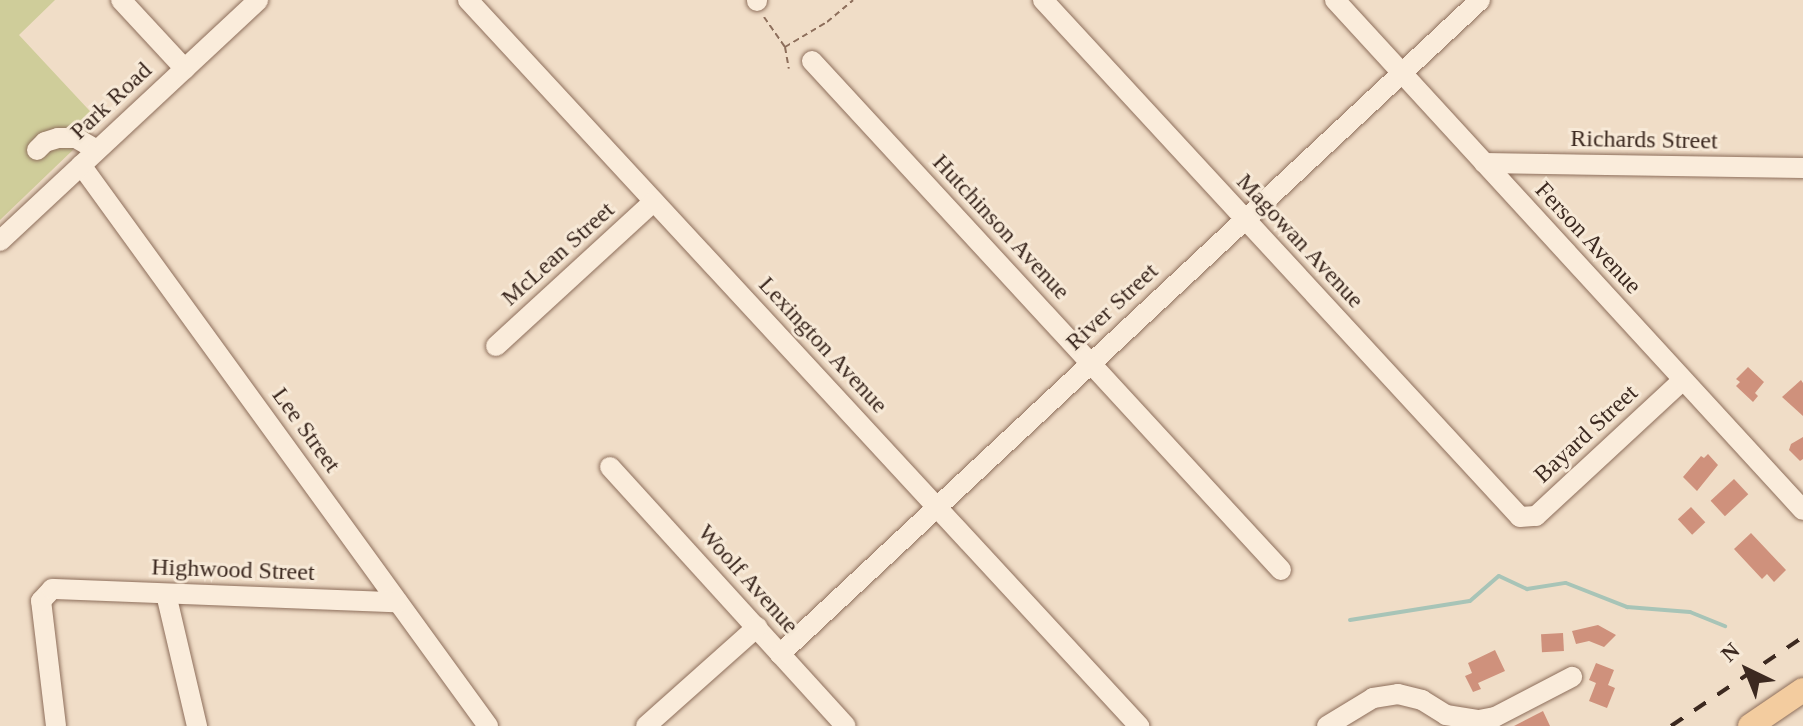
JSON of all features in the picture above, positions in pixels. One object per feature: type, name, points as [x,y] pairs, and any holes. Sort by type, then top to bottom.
[{"type":"main road","points":[[1750,726],[1803,690]]},
{"type":"street","points":[[121,0],[185,69]]},
{"type":"street","name":"Park Road","points":[[0,241],[258,0]]},
{"type":"street","name":"Lexington Avenue","points":[[468,0],[1139,726]]},
{"type":"street","name":"Magowan Avenue","points":[[1043,0],[1520,517]]},
{"type":"street","name":"Ferson Avenue","points":[[1335,0],[1803,510]]},
{"type":"street","name":"River Street","points":[[780,654],[1480,0]]},
{"type":"street","name":"Hutchinson Avenue","points":[[812,61],[1281,570]]},
{"type":"street","points":[[37,150],[45,142],[58,138],[76,138],[97,150]]},
{"type":"street","name":"Richards Street","points":[[1484,163],[1803,168]]},
{"type":"street","name":"Lee Street","points":[[81,165],[488,726]]},
{"type":"street","name":"McLean Street","points":[[496,346],[654,201]]},
{"type":"street","name":"Bayard Street","points":[[1520,517],[1536,516],[1683,380]]},
{"type":"street","name":"Woolf Avenue","points":[[610,467],[846,726]]},
{"type":"street","name":"Highwood Street","points":[[56,726],[41,601],[46,592],[67,590],[398,602]]},
{"type":"street","points":[[166,594],[197,726]]},
{"type":"street","points":[[646,726],[757,627]]},
{"type":"street","points":[[1334,721],[1373,698],[1398,694],[1422,700],[1446,715],[1479,720],[1501,715],[1572,677]]},
{"type":"path","points":[[785,47],[827,22],[853,0]]},
{"type":"path","points":[[760,7],[785,47],[789,69]]},
{"type":"shaded area","points":[[0,0],[55,0],[19,35],[101,123],[0,220]]},
{"type":"building","points":[[1748,367],[1764,382],[1755,393],[1758,396],[1753,402],[1736,386],[1740,382],[1736,379]]},
{"type":"building","points":[[1801,380],[1803,383],[1803,416],[1782,397]]},
{"type":"building","points":[[1803,437],[1803,459],[1800,461],[1789,450],[1791,444]]},
{"type":"building","points":[[1708,454],[1718,465],[1697,491],[1683,477],[1701,456],[1704,458]]},
{"type":"building","points":[[1734,479],[1748,494],[1725,516],[1711,501]]},
{"type":"building","points":[[1691,507],[1705,522],[1692,535],[1678,519]]},
{"type":"building","points":[[1751,533],[1786,570],[1774,582],[1767,574],[1762,579],[1734,549]]},
{"type":"building","points":[[1598,625],[1616,635],[1604,647],[1589,641],[1576,644],[1572,631]]},
{"type":"building","points":[[1563,633],[1564,651],[1542,652],[1541,634]]},
{"type":"building","points":[[1495,650],[1505,671],[1478,683],[1481,689],[1473,692],[1465,676],[1472,673],[1468,663]]},
{"type":"building","points":[[1596,663],[1614,670],[1608,685],[1615,688],[1607,708],[1589,701],[1596,683],[1589,680]]},
{"type":"building","points":[[1543,711],[1550,726],[1514,726]]},
{"type":"waterway","points":[[1350,620],[1470,601],[1499,576],[1527,589],[1566,583],[1627,607],[1690,612],[1725,626]]},
{"type":"railway","points":[[1671,726],[1803,637]]}]
